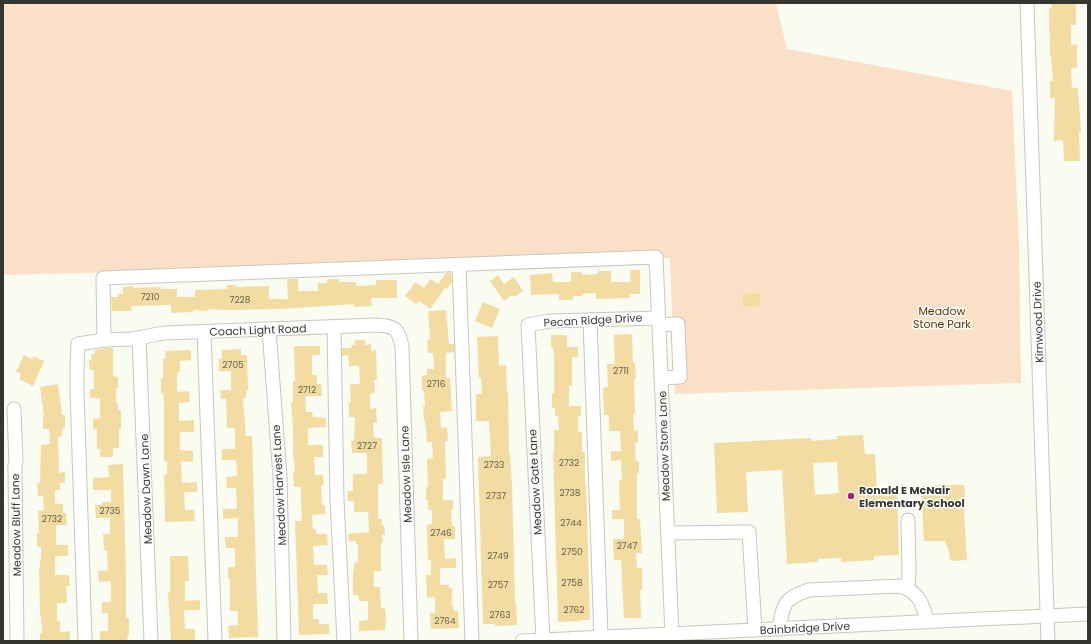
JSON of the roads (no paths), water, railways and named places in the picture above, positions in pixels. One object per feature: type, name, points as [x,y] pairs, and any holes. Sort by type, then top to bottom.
[{"type":"street","name":"Kirnwood Drive","points":[[1027,3],[1048,641]]},
{"type":"street","name":"Meadow Stone Lane","points":[[460,265],[656,258],[672,634]]},
{"type":"street","points":[[104,340],[103,278],[460,265],[472,641]]},
{"type":"street","points":[[590,320],[601,637]]},
{"type":"street","name":"Pecan Ridge Drive","points":[[528,325],[549,321],[590,320],[659,321],[678,324],[680,377],[661,378]]},
{"type":"street","name":"Coach Light Road","points":[[84,641],[78,427],[78,344],[104,340],[139,338],[164,333],[377,325]]},
{"type":"street","name":"Meadow Isle Lane","points":[[377,325],[390,326],[399,333],[402,347],[411,641]]},
{"type":"street","name":"Meadow Gate Lane","points":[[528,325],[543,640]]},
{"type":"street","points":[[334,327],[337,500],[344,641]]},
{"type":"street","name":"Meadow Harvest Lane","points":[[269,330],[280,477],[284,641]]},
{"type":"street","points":[[204,332],[215,641]]},
{"type":"street","name":"Meadow Dawn Lane","points":[[139,338],[151,641]]},
{"type":"street","name":"Meadow Bluff Lane","points":[[14,409],[16,462],[17,641]]},
{"type":"street","points":[[908,520],[910,571],[908,588]]},
{"type":"street","points":[[668,534],[749,532],[755,630]]},
{"type":"street","points":[[779,629],[782,611],[788,599],[796,594],[809,590],[900,586],[908,588],[916,594],[922,602],[928,622]]},
{"type":"street","name":"Bainbridge Drive","points":[[522,641],[672,634],[737,636],[755,630],[1088,614]]},
{"type":"place","name":"Ronald E McNair Elementary School","points":[[851,496]]},
{"type":"park label","name":"Meadow Stone Park","points":[[942,317]]}]
